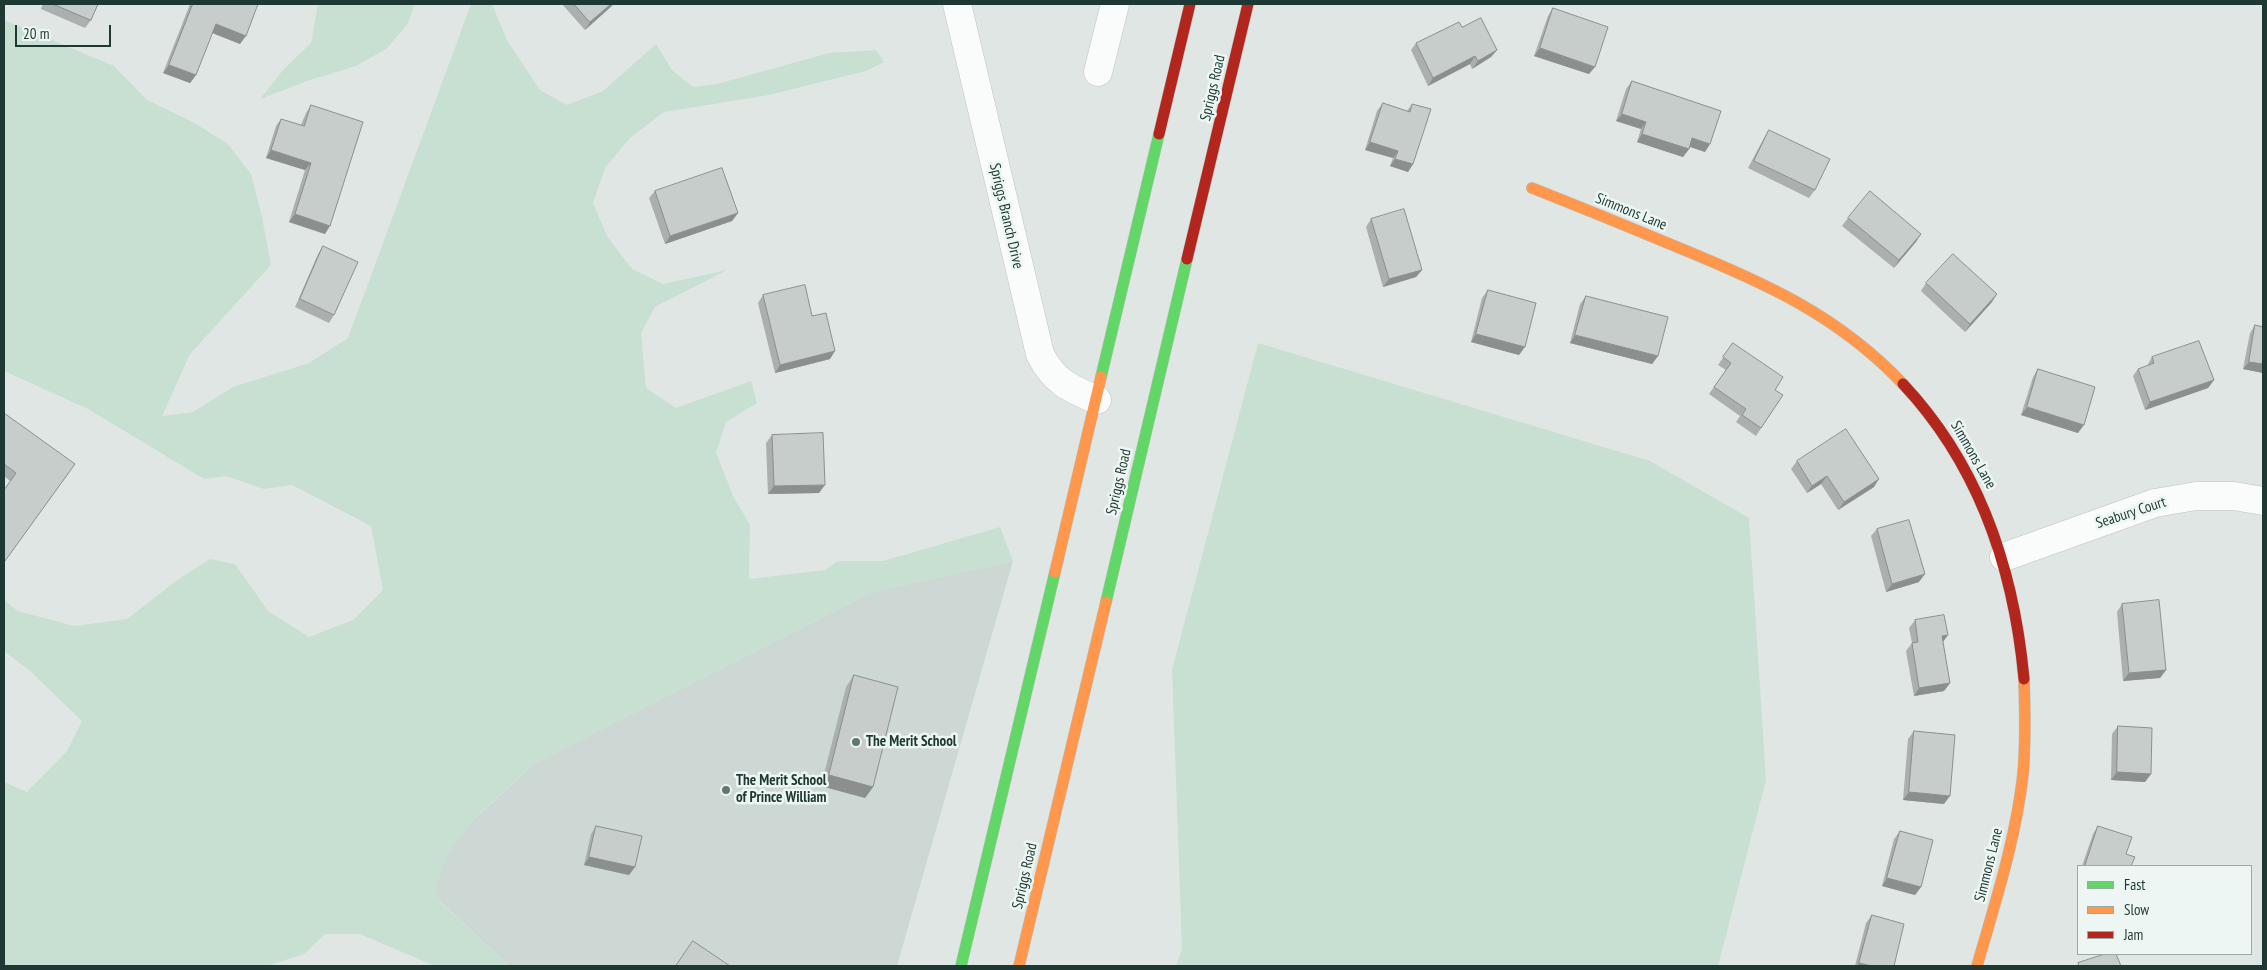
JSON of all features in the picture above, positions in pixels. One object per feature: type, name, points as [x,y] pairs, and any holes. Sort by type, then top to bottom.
[{"type":"main road","points":[[961,966],[1190,4]]},
{"type":"main road","name":"Spriggs Road","points":[[1019,966],[1248,4]]},
{"type":"main road","name":"Simmons Lane","points":[[1532,188],[1753,277],[1792,298],[1848,335],[1892,372],[1930,414],[1962,462],[1988,513],[2004,558],[2019,628],[2025,694],[2023,773],[2012,838],[1977,966]]},
{"type":"street","name":"Spriggs Branch Drive","points":[[957,4],[1040,354],[1047,368],[1057,380],[1097,400]]},
{"type":"street","points":[[1098,72],[1115,4]]},
{"type":"street","name":"Seabury Court","points":[[2004,558],[2155,503],[2196,496],[2234,496],[2263,501]]},
{"type":"shaded area","name":"The Merit School of Prince William","points":[[1013,561],[897,966],[509,966],[413,876],[535,763],[872,592]]},
{"type":"green space","points":[[318,4],[415,4],[407,25],[386,49],[356,66],[307,81],[260,99],[283,70],[311,43]]},
{"type":"green space","points":[[471,4],[492,4],[507,40],[540,90],[567,105],[603,91],[656,44],[672,70],[693,87],[717,84],[829,53],[876,50],[884,62],[866,71],[769,95],[664,112],[630,138],[605,168],[593,203],[607,236],[632,269],[663,284],[727,270],[655,307],[641,333],[646,388],[676,408],[751,381],[757,403],[726,422],[716,453],[733,496],[750,525],[749,579],[825,570],[838,561],[883,561],[1000,527],[1013,561],[872,592],[535,763],[476,817],[447,855],[435,890],[440,902],[509,966],[435,966],[360,934],[325,934],[304,954],[267,966],[4,966],[4,782],[27,792],[67,751],[82,721],[30,671],[4,651],[4,600],[18,611],[74,626],[127,619],[180,578],[210,559],[235,564],[268,611],[309,637],[353,620],[383,590],[371,526],[292,485],[264,489],[226,476],[204,479],[88,409],[4,371],[4,20],[114,66],[147,100],[191,121],[228,144],[251,174],[262,217],[271,265],[190,354],[162,416],[193,412],[233,387],[309,363],[348,338]]},
{"type":"green space","points":[[1258,343],[1650,461],[1749,518],[1766,780],[1718,966],[1176,966],[1182,949],[1172,670]]},
{"type":"building","points":[[53,4],[98,4],[91,20]]},
{"type":"building","points":[[193,4],[258,4],[246,36],[216,24],[196,75],[169,65]]},
{"type":"building","points":[[574,4],[611,4],[590,22]]},
{"type":"building","points":[[1553,8],[1608,27],[1595,67],[1540,48]]},
{"type":"building","points":[[1481,18],[1497,50],[1478,61],[1475,56],[1433,78],[1416,43],[1459,22],[1462,27]]},
{"type":"building","points":[[1632,81],[1721,111],[1710,144],[1692,138],[1689,149],[1642,134],[1646,122],[1622,114]]},
{"type":"building","points":[[1383,103],[1410,112],[1412,104],[1431,109],[1413,164],[1395,159],[1398,151],[1370,142]]},
{"type":"building","points":[[311,105],[363,122],[330,226],[295,214],[311,163],[271,150],[281,119],[304,126]]},
{"type":"building","points":[[1769,130],[1830,159],[1815,190],[1754,161]]},
{"type":"building","points":[[722,168],[738,213],[670,236],[655,191]]},
{"type":"building","points":[[1870,191],[1921,234],[1899,260],[1848,218]]},
{"type":"building","points":[[1404,209],[1422,270],[1389,279],[1371,219]]},
{"type":"building","points":[[323,246],[358,262],[334,315],[300,299]]},
{"type":"building","points":[[1953,254],[1997,294],[1970,324],[1926,283]]},
{"type":"building","points":[[805,285],[812,316],[826,313],[835,351],[780,365],[763,295]]},
{"type":"building","points":[[1488,290],[1536,303],[1525,347],[1476,334]]},
{"type":"building","points":[[1586,296],[1668,317],[1658,356],[1575,335]]},
{"type":"building","points":[[2255,325],[2263,327],[2263,364],[2249,362]]},
{"type":"building","points":[[2199,341],[2214,380],[2150,402],[2138,369],[2154,363],[2152,357]]},
{"type":"building","points":[[1733,343],[1783,377],[1775,390],[1783,395],[1761,428],[1742,415],[1746,409],[1714,387],[1731,363],[1723,357]]},
{"type":"building","points":[[2038,369],[2095,387],[2084,425],[2027,407]]},
{"type":"building","points":[[4,413],[75,464],[5,561],[4,490],[16,473],[4,464]]},
{"type":"building","points":[[1846,429],[1879,479],[1844,502],[1827,476],[1812,486],[1797,461]]},
{"type":"building","points":[[823,433],[825,485],[774,486],[772,435]]},
{"type":"building","points":[[1909,520],[1925,574],[1892,584],[1877,529]]},
{"type":"building","points":[[2159,600],[2166,670],[2129,673],[2122,604]]},
{"type":"building","points":[[1944,615],[1948,635],[1942,636],[1950,683],[1919,688],[1912,643],[1918,642],[1915,620]]},
{"type":"building","name":"The Merit School","points":[[854,675],[898,687],[873,787],[829,775]]},
{"type":"building","points":[[2118,726],[2152,728],[2151,774],[2117,772]]},
{"type":"building","points":[[1914,731],[1955,735],[1950,796],[1909,792]]},
{"type":"building","points":[[596,826],[642,836],[635,867],[589,857]]},
{"type":"building","points":[[2098,826],[2132,837],[2126,854],[2135,857],[2131,865],[2085,865]]},
{"type":"building","points":[[1900,831],[1933,840],[1921,887],[1887,878]]},
{"type":"building","points":[[1872,915],[1904,924],[1894,966],[1872,966],[1859,963]]},
{"type":"building","points":[[693,941],[730,966],[676,966]]},
{"type":"building","points":[[2102,955],[2116,955],[2121,966],[2079,966],[2078,963]]},
{"type":"traffic: fast","points":[[1101,377],[1159,134]]},
{"type":"traffic: fast","points":[[1106,602],[1187,259]]},
{"type":"traffic: fast","points":[[961,966],[1055,572]]},
{"type":"traffic: slow","points":[[1532,188],[1709,260],[1798,303],[1852,338],[1903,384]]},
{"type":"traffic: slow","points":[[1055,572],[1101,377]]},
{"type":"traffic: slow","points":[[1019,966],[1106,602]]},
{"type":"traffic: slow","points":[[1977,966],[2004,871],[2020,798],[2025,750],[2024,679]]},
{"type":"traffic: jam","points":[[1159,134],[1190,4]]},
{"type":"traffic: jam","points":[[1187,259],[1248,4]]},
{"type":"traffic: jam","points":[[1903,384],[1930,415],[1953,449],[1972,484],[1988,521],[2012,598],[2024,679]]},
{"type":"place","name":"The Merit School","points":[[856,742]]},
{"type":"place","name":"The Merit School of Prince William","points":[[726,790]]}]
